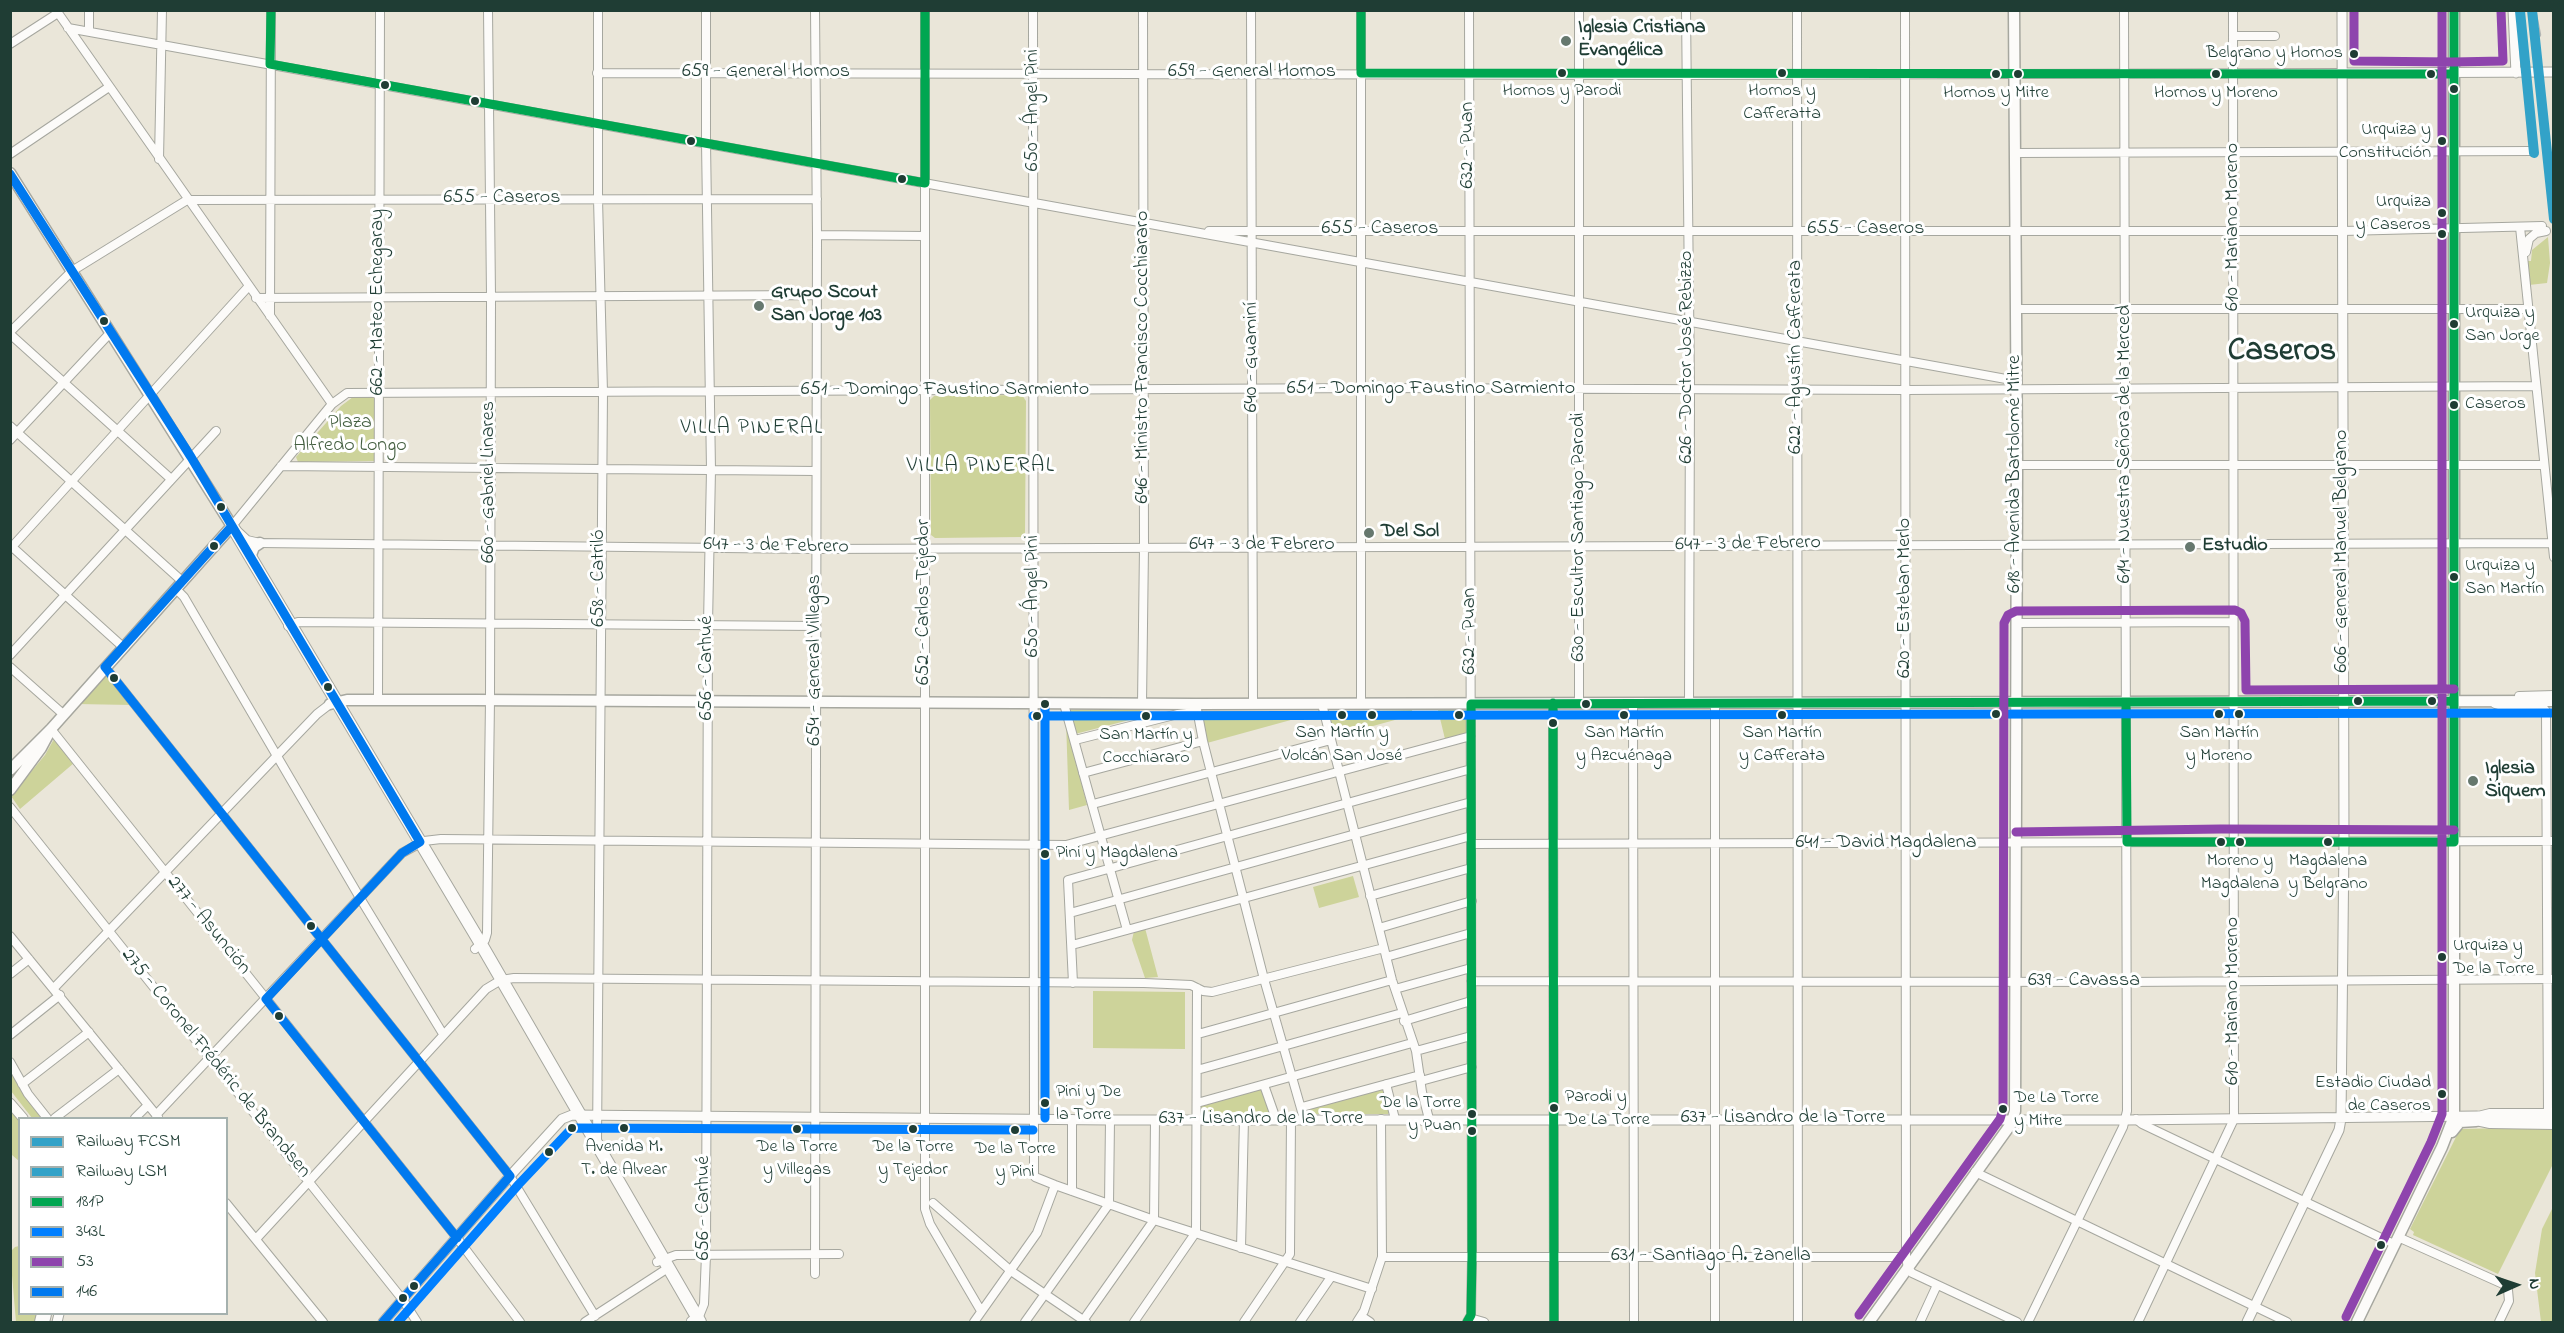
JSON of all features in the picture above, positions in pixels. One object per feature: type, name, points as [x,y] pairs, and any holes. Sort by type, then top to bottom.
[{"type":"main road","name":"618 - Avenida Bartolomé Mitre","points":[[2013,1119],[2016,981],[2017,465],[2014,10]]},
{"type":"main road","points":[[2357,1323],[2442,1147],[2454,1116],[2454,10]]},
{"type":"main road","points":[[10,173],[251,555],[334,703],[695,1321]]},
{"type":"main road","points":[[10,790],[13,775],[41,748],[51,729],[63,714],[232,526]]},
{"type":"main road","points":[[232,526],[240,548],[289,625]]},
{"type":"main road","points":[[251,555],[260,543]]},
{"type":"main road","points":[[334,703],[490,700],[1142,704],[1196,708],[1253,704],[1553,703],[2485,701],[2550,704]]},
{"type":"main road","points":[[576,1115],[597,1146],[663,1265]]},
{"type":"main road","points":[[2442,1147],[2458,1123],[2476,1118]]},
{"type":"main road","points":[[1869,1323],[1907,1263],[2013,1119]]},
{"type":"street","points":[[89,10],[89,31]]},
{"type":"street","points":[[159,159],[162,10]]},
{"type":"street","points":[[270,317],[271,10]]},
{"type":"street","name":"662 - Mateo Echegaray","points":[[378,701],[380,10]]},
{"type":"street","name":"660 - Gabriel Linares","points":[[478,947],[487,933],[490,700],[491,296],[488,10]]},
{"type":"street","name":"658 - Catriló","points":[[597,1146],[603,393],[597,123],[598,10]]},
{"type":"street","name":"656 - Carhué","points":[[695,1321],[704,1304],[706,1255],[711,392],[706,10]]},
{"type":"street","name":"654 - General Villegas","points":[[815,10],[817,235],[815,1274]]},
{"type":"street","name":"652 - Carlos Tejedor","points":[[925,10],[925,1193],[927,1217],[981,1311]]},
{"type":"street","name":"650 - Ángel Pini","points":[[1033,10],[1033,1169],[1035,1177],[1055,1185]]},
{"type":"street","name":"646 - Ministro Francisco Cocchiararo","points":[[1142,704],[1143,10]]},
{"type":"street","name":"640 - Guaminí","points":[[1251,10],[1253,704]]},
{"type":"street","points":[[1361,10],[1361,704]]},
{"type":"street","name":"632 - Puan","points":[[1469,10],[1472,388],[1472,1256],[1469,1320]]},
{"type":"street","name":"630 - Escultor Santiago Parodi","points":[[1579,10],[1579,703]]},
{"type":"street","name":"626 - Doctor José Rebizzo","points":[[1686,10],[1690,389],[1689,703]]},
{"type":"street","name":"622 - Agustín Cafferata","points":[[1797,10],[1797,1323]]},
{"type":"street","name":"620 - Esteban Merlo","points":[[1905,10],[1907,1263]]},
{"type":"street","name":"614 - Nuestra Señora de la Merced","points":[[2028,1323],[2126,1120],[2124,10]]},
{"type":"street","name":"610 - Mariano Moreno","points":[[2138,1323],[2234,1119],[2234,10]]},
{"type":"street","name":"606 - General Manuel Belgrano","points":[[2247,1323],[2339,1130],[2341,1119],[2344,841],[2342,10]]},
{"type":"street","points":[[2512,10],[2517,73]]},
{"type":"street","points":[[10,44],[57,12],[332,404]]},
{"type":"street","points":[[68,28],[2006,380],[2015,388]]},
{"type":"street","points":[[2234,36],[2275,36]]},
{"type":"street","points":[[2517,51],[2520,59],[2539,72]]},
{"type":"street","name":"659 - General Hornos","points":[[597,72],[1686,75],[2553,72]]},
{"type":"street","points":[[10,154],[109,87]]},
{"type":"street","points":[[2016,153],[2533,151]]},
{"type":"street","name":"655 - Caseros","points":[[187,200],[816,199]]},
{"type":"street","points":[[171,479],[10,333],[72,271],[187,200]]},
{"type":"street","points":[[2520,227],[2553,557]]},
{"type":"street","name":"655 - Caseros","points":[[1190,231],[1361,229],[2124,232],[2544,228],[2527,242],[2524,278]]},
{"type":"street","points":[[817,235],[925,236]]},
{"type":"street","points":[[123,647],[11,547],[248,287]]},
{"type":"street","points":[[256,298],[817,295]]},
{"type":"street","points":[[2015,309],[2528,309]]},
{"type":"street","points":[[10,440],[111,332]]},
{"type":"street","name":"651 - Domingo Faustino Sarmiento","points":[[321,388],[327,392],[346,393],[603,393],[1361,388],[1906,390],[2125,387],[2535,387]]},
{"type":"street","points":[[232,526],[332,404],[346,393]]},
{"type":"street","points":[[10,426],[126,529],[180,585],[184,597],[360,898],[443,1034]]},
{"type":"street","points":[[10,655],[216,431]]},
{"type":"street","points":[[2017,465],[2543,465]]},
{"type":"street","points":[[281,466],[816,471]]},
{"type":"street","name":"647 - 3 de Febrero","points":[[232,526],[247,540],[260,543],[709,546],[816,549],[1360,545],[2551,543]]},
{"type":"street","points":[[289,625],[298,622],[816,626]]},
{"type":"street","points":[[2016,623],[2233,622]]},
{"type":"street","points":[[10,667],[63,714]]},
{"type":"street","points":[[105,667],[510,1176],[595,1316]]},
{"type":"street","points":[[2485,701],[2505,696],[2553,695]]},
{"type":"street","points":[[10,1035],[57,992],[316,714],[334,703]]},
{"type":"street","points":[[1553,703],[1554,1323]]},
{"type":"street","points":[[1634,703],[1634,1323]]},
{"type":"street","points":[[1064,704],[1127,930]]},
{"type":"street","points":[[1322,704],[1393,984],[1416,1051],[1430,1119]]},
{"type":"street","points":[[1715,704],[1715,1323]]},
{"type":"street","points":[[2476,1118],[2552,1115],[2550,704]]},
{"type":"street","points":[[1075,740],[1196,708],[1264,979],[1304,1119]]},
{"type":"street","name":"277 - Asunción","points":[[51,729],[457,1238],[520,1323]]},
{"type":"street","points":[[10,936],[158,1117],[210,1058],[402,853],[417,844],[441,838],[707,843],[1066,845],[1471,736]]},
{"type":"street","points":[[1093,804],[1330,740]]},
{"type":"street","points":[[1083,773],[1203,741]]},
{"type":"street","points":[[1073,983],[1068,880],[1471,769]]},
{"type":"street","points":[[1070,913],[1471,802]]},
{"type":"street","name":"275 - Coronel Frédéric de Brandsen","points":[[10,807],[403,1300],[417,1323]]},
{"type":"street","name":"641 - David Magdalena","points":[[1072,945],[1244,900],[1356,869],[1362,865],[1471,840],[1552,844],[2550,841]]},
{"type":"street","points":[[1370,896],[1471,868]]},
{"type":"street","points":[[1379,928],[1472,901]]},
{"type":"street","points":[[1386,957],[1471,933]]},
{"type":"street","points":[[256,1239],[443,1034],[486,989],[497,981],[514,978],[1183,984],[1207,992],[1384,948]]},
{"type":"street","points":[[10,974],[29,959]]},
{"type":"street","points":[[1198,1034],[1393,984],[1471,968]]},
{"type":"street","name":"639 - Cavassa","points":[[1471,981],[2127,982],[2550,979]]},
{"type":"street","points":[[1134,1323],[1196,1232],[1197,988]]},
{"type":"street","points":[[1197,1070],[1284,1046],[1471,1001]]},
{"type":"street","points":[[21,1084],[89,1032]]},
{"type":"street","points":[[1416,1051],[1471,1036]]},
{"type":"street","points":[[1197,1103],[1412,1042]]},
{"type":"street","points":[[10,1062],[21,1084],[45,1117]]},
{"type":"street","points":[[1302,1107],[1386,1084],[1472,1067]]},
{"type":"street","points":[[58,1117],[119,1069]]},
{"type":"street","points":[[1386,1084],[1395,1119]]},
{"type":"street","points":[[1264,1085],[1276,1119]]},
{"type":"street","points":[[10,1103],[21,1117]]},
{"type":"street","points":[[137,1117],[148,1105]]},
{"type":"street","name":"637 - Lisandro de la Torre","points":[[2476,1118],[2490,1113],[2552,1115]]},
{"type":"street","points":[[383,1323],[562,1119],[576,1115]]},
{"type":"street","name":"637 - Lisandro de la Torre","points":[[576,1115],[1110,1120],[1634,1118],[2126,1120],[2454,1116],[2476,1118],[2490,1125],[2553,1125]]},
{"type":"street","points":[[1072,1119],[1072,1191]]},
{"type":"street","points":[[1241,1248],[1245,1119]]},
{"type":"street","points":[[1244,1323],[1290,1254],[1291,1119]]},
{"type":"street","points":[[1370,1323],[1359,1319],[1382,1257],[1381,1119]]},
{"type":"street","points":[[2136,1119],[2142,1124],[2305,1202],[2506,1287],[2509,1295],[2508,1306],[2499,1323]]},
{"type":"street","points":[[1026,1323],[1109,1204],[1110,1120]]},
{"type":"street","points":[[933,1203],[1011,1271],[1084,1322],[1154,1220],[1155,1120]]},
{"type":"street","points":[[1975,1172],[2069,1220],[2077,1221],[2287,1323]]},
{"type":"street","points":[[974,1323],[1037,1233],[1055,1185],[1154,1220],[1372,1289]]},
{"type":"street","points":[[228,1205],[323,1323]]},
{"type":"street","points":[[585,1323],[676,1254],[839,1254]]},
{"type":"street","name":"631 - Santiago A. Zanella","points":[[1382,1257],[1797,1257],[1907,1263]]},
{"type":"street","points":[[1907,1263],[1912,1273],[2017,1323]]},
{"type":"street","points":[[1300,1323],[1331,1276]]},
{"type":"street","points":[[1920,1323],[1937,1285]]},
{"type":"street","points":[[1469,1320],[1485,1323]]},
{"type":"green space","points":[[2548,237],[2550,263],[2547,283],[2529,285],[2528,261],[2531,261],[2532,250]]},
{"type":"green space","points":[[1022,395],[1026,401],[1025,534],[1022,537],[935,538],[931,535],[930,400],[934,396]]},
{"type":"green space","name":"Plaza Alfredo Longo","points":[[373,396],[376,399],[374,461],[298,462],[296,457],[341,406],[353,397]]},
{"type":"green space","points":[[106,671],[132,705],[77,704]]},
{"type":"green space","points":[[1070,710],[1140,710],[1141,717],[1075,734]]},
{"type":"green space","points":[[1412,710],[1413,715],[1333,737],[1326,712]]},
{"type":"green space","points":[[1438,710],[1466,710],[1467,733],[1445,739]]},
{"type":"green space","points":[[1201,711],[1309,711],[1309,715],[1207,743]]},
{"type":"green space","points":[[1066,721],[1087,805],[1069,810]]},
{"type":"green space","points":[[54,739],[74,763],[20,809],[11,796],[45,755]]},
{"type":"green space","points":[[1353,876],[1359,897],[1319,908],[1313,887]]},
{"type":"green space","points":[[1145,928],[1158,977],[1145,978],[1132,940],[1134,931]]},
{"type":"green space","points":[[1093,991],[1185,992],[1185,1049],[1093,1048]]},
{"type":"green space","points":[[10,1067],[43,1117],[31,1117],[11,1091]]},
{"type":"green space","points":[[1383,1087],[1390,1111],[1388,1114],[1312,1114],[1310,1111],[1311,1108]]},
{"type":"green space","points":[[1263,1088],[1273,1116],[1200,1116],[1200,1104]]},
{"type":"green space","points":[[10,1108],[18,1118],[18,1160],[12,1155]]},
{"type":"green space","name":"Estadio Ciudad de Caseros","points":[[2553,1127],[2552,1166],[2498,1274],[2413,1235],[2414,1232],[2410,1229],[2459,1131],[2462,1129]]},
{"type":"green space","points":[[2553,1207],[2553,1322],[2541,1322],[2535,1273],[2542,1229]]},
{"type":"green space","points":[[18,1246],[18,1315],[40,1315],[38,1322],[16,1322],[10,1252]]},
{"type":"railway","points":[[2534,10],[2539,35]]},
{"type":"rail line","name":"FCSM","points":[[2532,10],[2554,219]]},
{"type":"rail line","name":"LSM","points":[[2520,11],[2534,153]]},
{"type":"transit line","name":"181P","points":[[271,10],[270,64],[925,183],[925,10]]},
{"type":"transit line","name":"181P","points":[[1361,10],[1361,73],[2453,74]]},
{"type":"transit line","name":"53","points":[[2354,10],[2354,61],[2453,62],[2503,61],[2501,11]]},
{"type":"transit line","name":"53","points":[[2346,1317],[2431,1142],[2442,1114],[2442,10]]},
{"type":"transit line","name":"181P","points":[[2126,703],[2127,842],[2454,842],[2454,10]]},
{"type":"transit line","name":"146","points":[[10,174],[191,457],[420,842],[402,853],[266,999],[457,1238]]},
{"type":"transit line","name":"146","points":[[232,526],[105,667],[510,1176],[383,1322]]},
{"type":"transit line","name":"53","points":[[1859,1315],[2000,1119],[2003,1109],[2004,623],[2008,615],[2016,611],[2235,610],[2241,613],[2245,621],[2246,690],[2454,689]]},
{"type":"transit line","name":"181P","points":[[1467,1322],[1471,1315],[1472,1256],[1471,704],[2454,701]]},
{"type":"transit line","name":"181P","points":[[1553,703],[1554,1322]]},
{"type":"transit line","name":"343L","points":[[1045,704],[1045,1118]]},
{"type":"transit line","name":"343L","points":[[1033,716],[2554,713]]},
{"type":"transit line","name":"53","points":[[2016,832],[2221,829],[2454,830]]},
{"type":"transit line","name":"343L","points":[[398,1322],[519,1184],[572,1128],[1033,1130]]},
{"type":"place","name":"Iglesia Cristiana Evangélica","points":[[1566,41]]},
{"type":"place","name":"Belgrano y Hornos","points":[[2354,54]]},
{"type":"place","name":"Hornos y Parodi","points":[[1562,73]]},
{"type":"place","name":"Hornos y Cafferatta","points":[[1782,73]]},
{"type":"place","name":"Hornos y Mitre","points":[[1996,74]]},
{"type":"place","name":"Hornos y Moreno","points":[[2216,74]]},
{"type":"place","name":"Urquiza y Constitución","points":[[2442,141]]},
{"type":"place","name":"Urquiza y Caseros","points":[[2442,213]]},
{"type":"place","name":"Grupo Scout San Jorge 103","points":[[759,306]]},
{"type":"place","name":"Urquiza y San Jorge","points":[[2454,324]]},
{"type":"place","name":"Caseros","points":[[2454,405]]},
{"type":"place","name":"Del Sol","points":[[1369,533]]},
{"type":"place","name":"Estudio","points":[[2190,547]]},
{"type":"place","name":"Urquiza y San Martín","points":[[2454,577]]},
{"type":"place","name":"San Martín y Moreno","points":[[2219,714]]},
{"type":"place","name":"San Martín y Volcán San José","points":[[1342,715]]},
{"type":"place","name":"San Martín y Azcuénaga","points":[[1624,715]]},
{"type":"place","name":"San Martín y Cafferata","points":[[1782,715]]},
{"type":"place","name":"San Martín y Cocchiararo","points":[[1146,716]]},
{"type":"place","name":"Iglesia Siquem","points":[[2473,781]]},
{"type":"place","name":"Moreno y Magdalena","points":[[2240,842]]},
{"type":"place","name":"Magdalena y Belgrano","points":[[2328,842]]},
{"type":"place","name":"Pini y Magdalena","points":[[1045,854]]},
{"type":"place","name":"Urquiza y De la Torre","points":[[2442,957]]},
{"type":"place","name":"Estadio Ciudad de Caseros","points":[[2442,1094]]},
{"type":"place","name":"Pini y De la Torre","points":[[1045,1103]]},
{"type":"place","name":"Parodi y De La Torre","points":[[1554,1108]]},
{"type":"place","name":"De La Torre y Mitre","points":[[2003,1109]]},
{"type":"place","name":"De la Torre y Puan","points":[[1472,1114]]},
{"type":"place","name":"Avenida M. T. de Alvear","points":[[624,1128]]},
{"type":"place","name":"De la Torre y Villegas","points":[[797,1129]]},
{"type":"place","name":"De la Torre y Tejedor","points":[[913,1129]]},
{"type":"place","name":"De la Torre y Pini","points":[[1015,1130]]},
{"type":"district","name":"Caseros","points":[[2282,354]]},
{"type":"district","name":"VILLA PINERAL","points":[[752,430]]},
{"type":"district","name":"VILLA PINERAL","points":[[981,467]]}]
